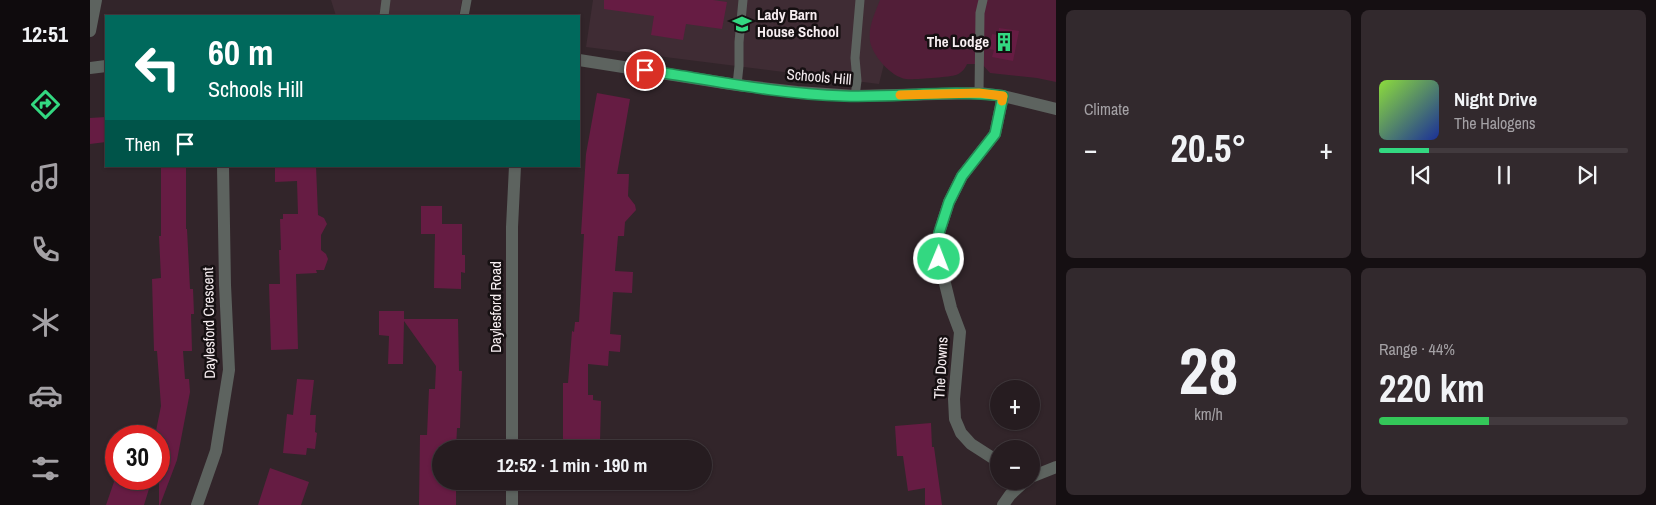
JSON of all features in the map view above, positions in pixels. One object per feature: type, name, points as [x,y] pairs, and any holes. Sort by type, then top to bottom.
[{"type":"street","points":[[90,31],[96,0]]},
{"type":"street","name":"Schools Hill","points":[[580,60],[737,85],[806,93],[855,96],[979,93],[1003,96],[1056,108]]},
{"type":"street","points":[[90,68],[105,66]]},
{"type":"street","name":"The Downs","points":[[990,456],[971,444],[961,433],[955,419],[954,399],[960,332],[951,308],[939,259],[939,233],[949,202],[962,176],[995,134],[1003,96]]},
{"type":"street","name":"Daylesford Crescent","points":[[197,505],[216,451],[229,370],[223,167]]},
{"type":"street","name":"Daylesford Road","points":[[512,440],[512,227],[515,167]]},
{"type":"street","points":[[1040,473],[1056,467]]},
{"type":"street","points":[[512,490],[512,505]]},
{"type":"street","points":[[1003,505],[1015,490]]},
{"type":"lane","points":[[384,15],[386,0]]},
{"type":"lane","points":[[464,15],[467,0]]},
{"type":"lane","points":[[737,85],[739,66],[738,42],[743,0]]},
{"type":"lane","points":[[855,96],[857,81],[855,58],[860,0]]},
{"type":"lane","points":[[979,93],[980,13],[983,0]]},
{"type":"shaded area","points":[[331,0],[462,0],[459,15],[336,15]]},
{"type":"shaded area","name":"Lady Barn House School","points":[[593,0],[900,0],[879,84],[586,47]]},
{"type":"shaded area","points":[[880,0],[1056,0],[1056,82],[990,73],[982,64],[967,64],[961,72],[952,76],[916,79],[900,77],[889,70],[878,59],[870,41],[871,25]]},
{"type":"building","points":[[604,0],[713,0],[727,2],[722,29],[686,24],[683,40],[651,35],[654,16],[604,9]]},
{"type":"building","name":"The Lodge","points":[[999,28],[1019,31],[1013,61],[992,57],[994,50],[989,49],[992,34],[998,35]]},
{"type":"building","points":[[597,93],[630,99],[617,174],[629,174],[628,196],[635,205],[636,210],[625,222],[624,236],[618,236],[615,271],[633,272],[632,293],[613,292],[610,334],[621,335],[620,352],[609,351],[608,366],[588,364],[588,395],[593,395],[593,400],[601,401],[600,440],[563,440],[563,383],[568,383],[572,331],[574,332],[575,322],[579,322],[584,234],[581,234],[586,154]]},
{"type":"building","points":[[105,117],[105,142],[90,144],[90,118]]},
{"type":"building","points":[[161,167],[186,167],[186,229],[190,289],[193,289],[194,314],[191,314],[192,351],[183,351],[185,379],[189,379],[190,392],[177,460],[170,479],[170,425],[157,425],[161,406],[157,351],[154,351],[152,279],[161,278],[159,236],[161,236]]},
{"type":"building","points":[[275,167],[316,167],[318,215],[324,218],[327,224],[321,235],[321,250],[328,259],[324,270],[316,270],[317,273],[296,274],[298,349],[271,350],[269,284],[280,284],[280,219],[283,219],[283,214],[298,214],[297,181],[275,182]]},
{"type":"building","points":[[421,206],[442,206],[442,224],[462,224],[462,255],[465,255],[465,273],[461,272],[461,289],[434,288],[435,234],[421,234]]},
{"type":"building","points":[[379,311],[404,311],[404,319],[458,319],[459,371],[462,371],[460,428],[457,428],[456,440],[432,440],[432,490],[456,490],[456,505],[419,505],[420,435],[427,435],[429,389],[435,389],[436,366],[404,321],[403,364],[388,364],[389,336],[379,335]]},
{"type":"building","points":[[297,379],[314,380],[310,415],[316,415],[315,432],[317,433],[315,449],[307,448],[306,455],[283,453],[287,414],[293,415]]},
{"type":"building","points":[[931,423],[932,447],[934,447],[942,505],[925,505],[925,488],[908,491],[903,456],[897,456],[895,426]]},
{"type":"building","points":[[270,468],[309,482],[301,505],[258,505]]},
{"type":"building","points":[[111,490],[149,490],[144,505],[106,505]]},
{"type":"building","points":[[159,490],[166,490],[160,505]]},
{"type":"slow traffic","points":[[900,95],[979,93],[1003,96],[1002,101]]},
{"type":"place","name":"Lady Barn House School","points":[[742,24]]},
{"type":"place","name":"The Lodge","points":[[1004,42]]},
{"type":"route","points":[[645,70],[737,85],[841,96],[979,93],[1003,96],[995,134],[982,153],[962,176],[949,202],[939,233],[939,259]]}]
